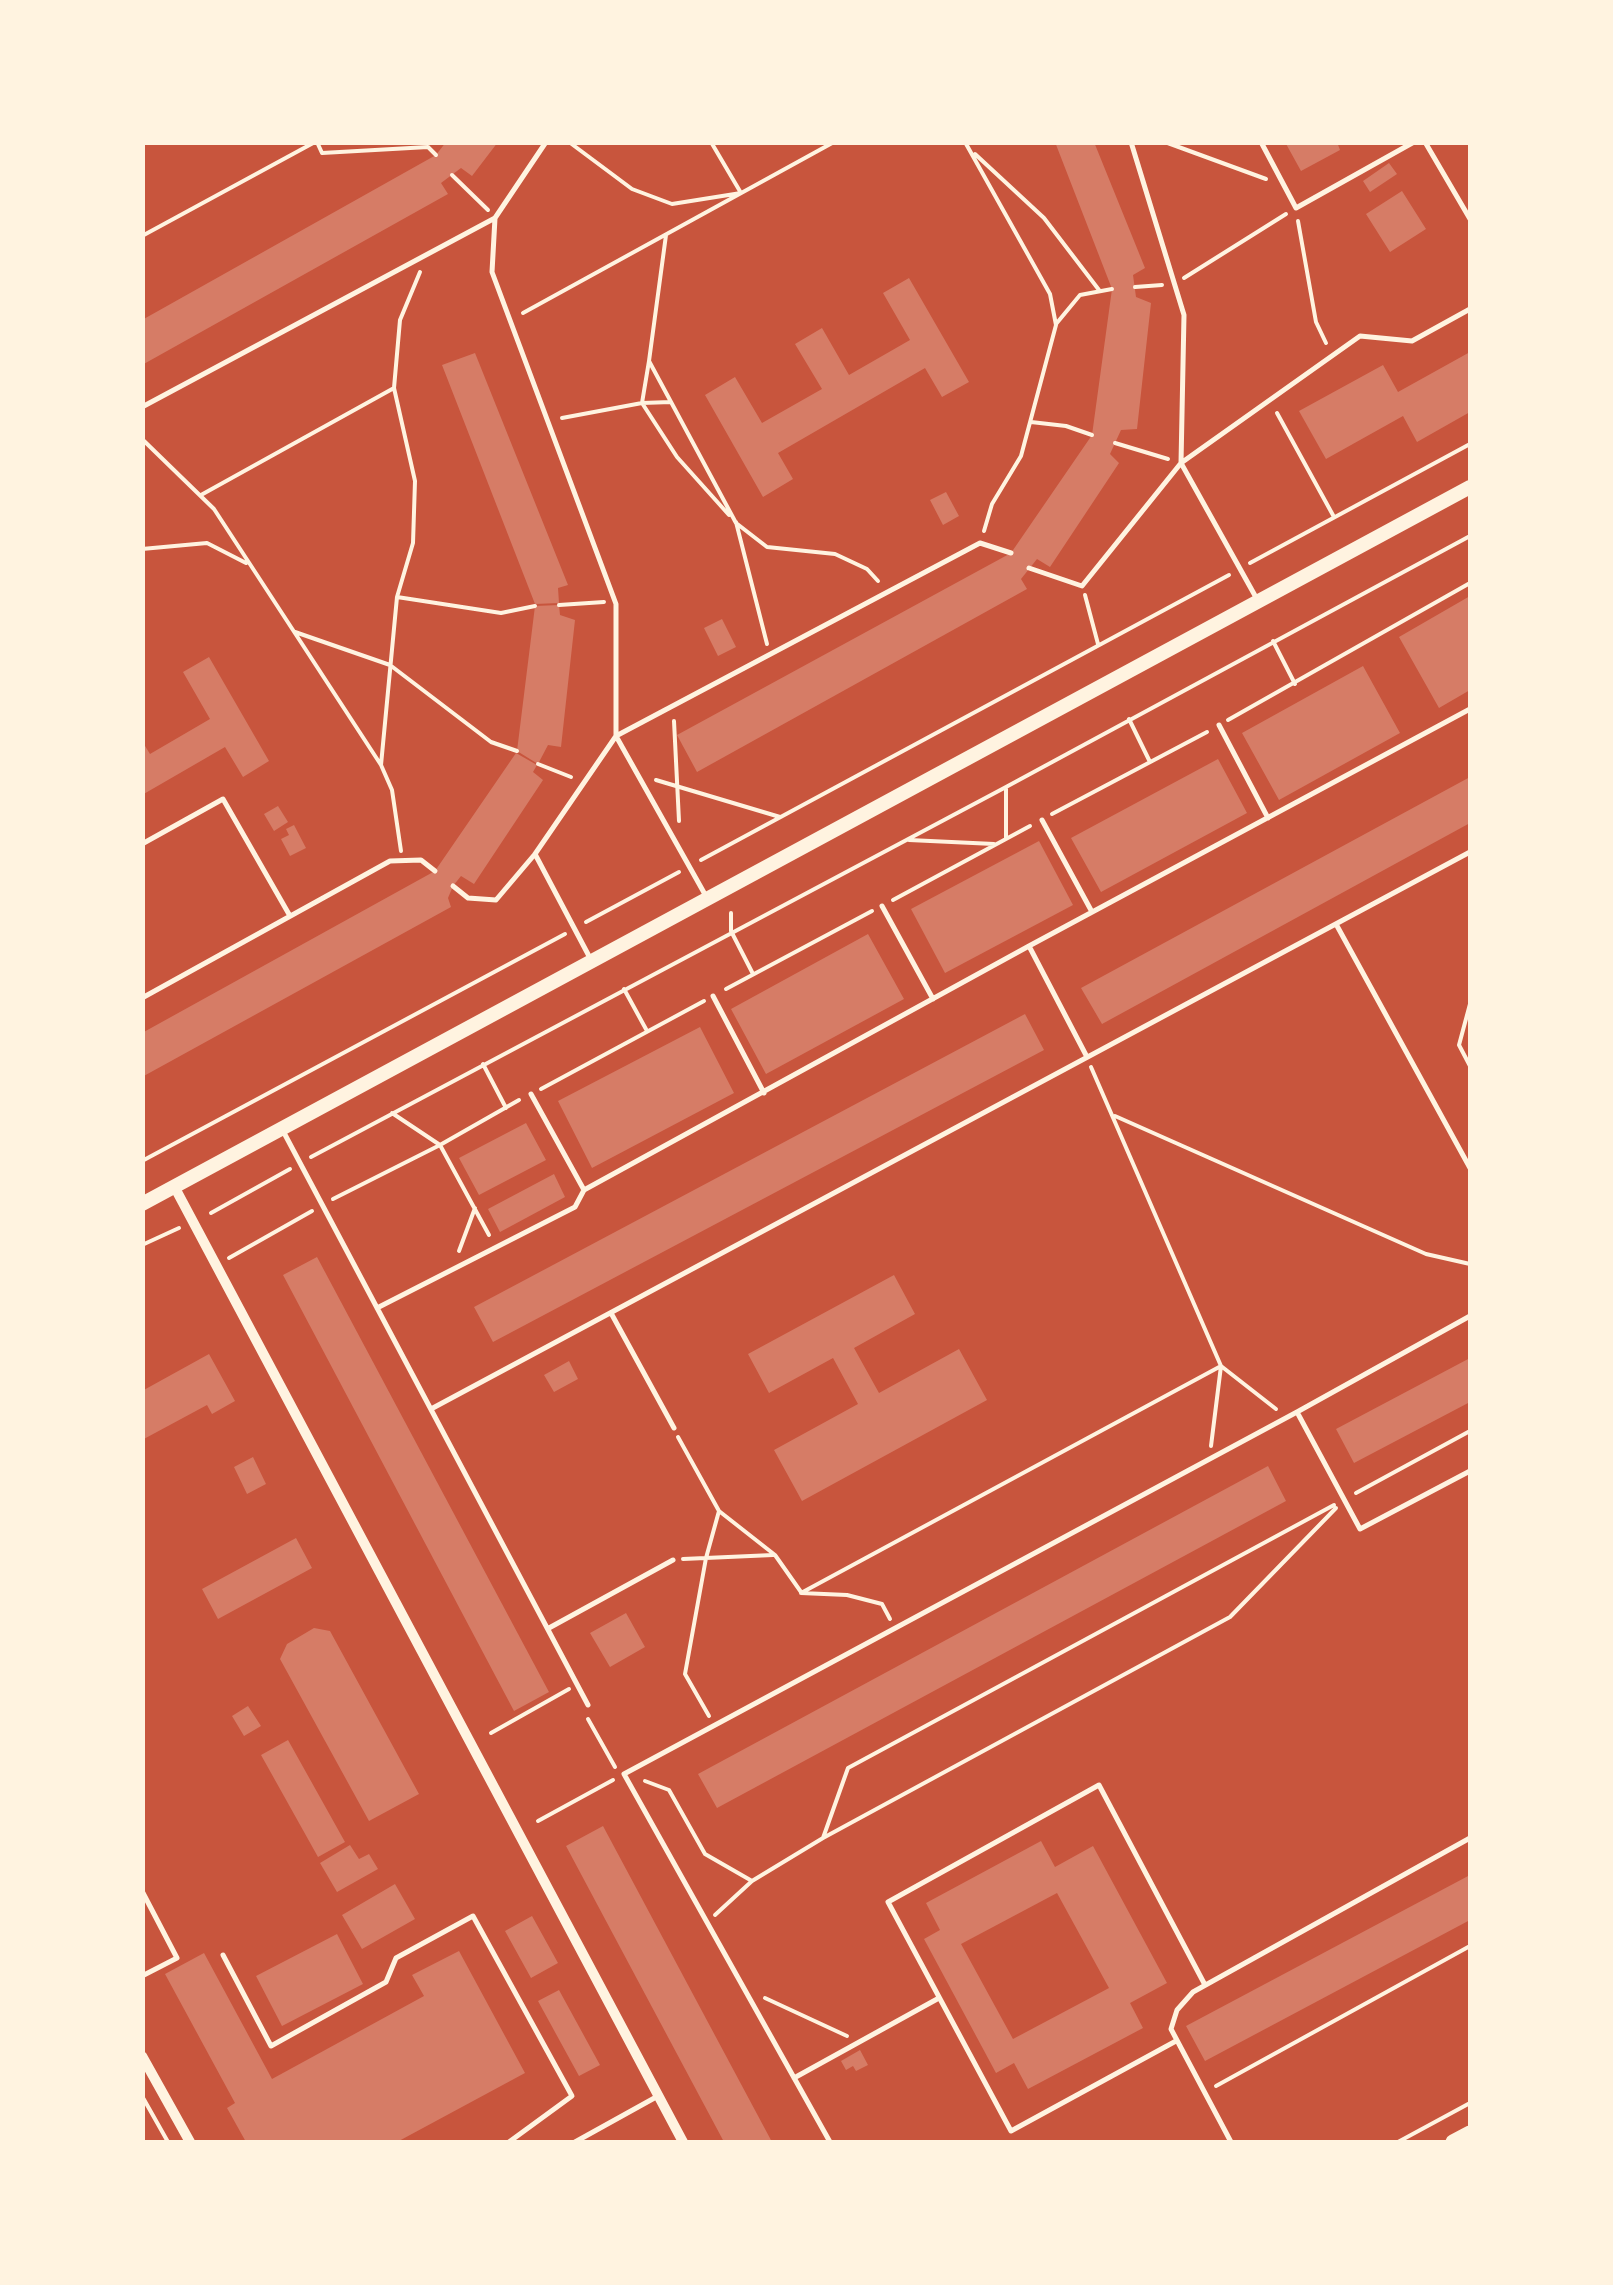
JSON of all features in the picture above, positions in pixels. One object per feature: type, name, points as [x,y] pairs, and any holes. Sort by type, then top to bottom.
[{"type":"main road","points":[[1454,2142],[1470,2133]]},
{"type":"street","points":[[142,1204],[1470,488]]},
{"type":"street","points":[[174,1186],[682,2142]]},
{"type":"street","points":[[143,2057],[190,2142]]},
{"type":"lane","points":[[142,407],[495,218],[546,142]]},
{"type":"lane","points":[[1131,142],[1184,314],[1181,462],[1258,601]]},
{"type":"lane","points":[[1261,142],[1296,208],[1414,142]]},
{"type":"lane","points":[[1425,142],[1468,208],[1470,219]]},
{"type":"lane","points":[[495,218],[492,272],[615,601],[616,736],[706,898]]},
{"type":"lane","points":[[1029,568],[1082,586],[1181,462],[1360,336],[1412,341],[1470,309]]},
{"type":"lane","points":[[453,886],[468,898],[496,900],[535,854],[616,736],[980,542],[1011,553]]},
{"type":"lane","points":[[377,1308],[575,1208],[584,1190],[1470,709]]},
{"type":"lane","points":[[1219,725],[1268,818]]},
{"type":"lane","points":[[142,844],[224,799],[290,917]]},
{"type":"lane","points":[[1042,820],[1092,912]]},
{"type":"lane","points":[[431,1409],[1470,852]]},
{"type":"lane","points":[[535,854],[591,960]]},
{"type":"lane","points":[[142,998],[390,861],[421,860],[435,871]]},
{"type":"lane","points":[[882,906],[933,999]]},
{"type":"lane","points":[[1336,924],[1470,1168]]},
{"type":"lane","points":[[1029,946],[1087,1057]]},
{"type":"lane","points":[[712,996],[764,1093]]},
{"type":"lane","points":[[531,1094],[584,1190]]},
{"type":"lane","points":[[282,1128],[588,1705]]},
{"type":"lane","points":[[611,1312],[674,1428]]},
{"type":"lane","points":[[830,2142],[624,1774],[1288,1418],[1470,1316]]},
{"type":"lane","points":[[1297,1412],[1360,1529],[1470,1471]]},
{"type":"lane","points":[[547,1628],[673,1560]]},
{"type":"lane","points":[[1176,2041],[1011,2131],[888,1902],[1099,1785],[1205,1985]]},
{"type":"lane","points":[[1231,2142],[1170,2029],[1178,2010],[1193,1992],[1470,1838]]},
{"type":"lane","points":[[142,1892],[177,1958],[142,1976]]},
{"type":"lane","points":[[222,1954],[271,2046],[386,1982],[396,1958],[473,1916],[572,2096],[510,2142]]},
{"type":"lane","points":[[794,2078],[939,1998]]},
{"type":"lane","points":[[574,2142],[658,2096]]},
{"type":"path","points":[[142,236],[316,142],[322,152],[428,147],[436,155]]},
{"type":"path","points":[[569,142],[632,189],[672,204],[741,194]]},
{"type":"path","points":[[711,142],[741,194]]},
{"type":"path","points":[[510,320],[834,142]]},
{"type":"path","points":[[1165,142],[1284,186]]},
{"type":"path","points":[[967,145],[1044,218],[1099,290]]},
{"type":"path","points":[[967,145],[1050,294],[1056,324]]},
{"type":"path","points":[[452,175],[495,218]]},
{"type":"path","points":[[1135,287],[1175,284],[1296,208],[1316,322],[1332,356]]},
{"type":"path","points":[[666,235],[642,404],[677,456],[736,523],[767,547],[835,554],[867,568],[889,591]]},
{"type":"path","points":[[382,765],[397,597],[413,543],[415,481],[394,388],[400,320],[428,254]]},
{"type":"path","points":[[980,542],[992,504],[1021,456],[1056,324],[1080,294],[1112,289]]},
{"type":"path","points":[[649,361],[736,523],[769,655]]},
{"type":"path","points":[[200,496],[394,388]]},
{"type":"path","points":[[1270,400],[1334,518]]},
{"type":"path","points":[[548,420],[671,402]]},
{"type":"path","points":[[1030,422],[1066,426],[1092,435]]},
{"type":"path","points":[[142,439],[214,510],[382,765],[392,790],[402,860]]},
{"type":"path","points":[[1115,442],[1181,462]]},
{"type":"path","points":[[142,1162],[1470,444]]},
{"type":"path","points":[[210,1213],[1470,538]]},
{"type":"path","points":[[142,550],[207,543],[250,565]]},
{"type":"path","points":[[216,1265],[1219,725],[1470,583]]},
{"type":"path","points":[[1082,586],[1098,645]]},
{"type":"path","points":[[397,597],[500,613],[535,606]]},
{"type":"path","points":[[559,605],[615,601]]},
{"type":"path","points":[[294,632],[390,665],[490,742],[517,751]]},
{"type":"path","points":[[1274,641],[1294,684]]},
{"type":"path","points":[[673,706],[682,852]]},
{"type":"path","points":[[1129,719],[1150,762]]},
{"type":"path","points":[[538,764],[585,782]]},
{"type":"path","points":[[638,774],[780,817]]},
{"type":"path","points":[[1006,787],[1006,839]]},
{"type":"path","points":[[905,840],[999,844]]},
{"type":"path","points":[[731,913],[731,931],[754,974]]},
{"type":"path","points":[[624,989],[647,1031]]},
{"type":"path","points":[[1470,1004],[1459,1045],[1470,1066]]},
{"type":"path","points":[[1087,1057],[1220,1366],[1288,1418]]},
{"type":"path","points":[[483,1064],[506,1108]]},
{"type":"path","points":[[392,1114],[440,1145],[496,1248]]},
{"type":"path","points":[[1112,1115],[1426,1254],[1470,1264]]},
{"type":"path","points":[[453,1270],[474,1208]]},
{"type":"path","points":[[142,1245],[180,1228]]},
{"type":"path","points":[[1209,1460],[1220,1366]]},
{"type":"path","points":[[801,1592],[1220,1366]]},
{"type":"path","points":[[674,1428],[719,1510],[775,1555],[801,1592]]},
{"type":"path","points":[[823,1838],[848,1768],[1470,1431]]},
{"type":"path","points":[[708,1923],[752,1881],[823,1838],[1230,1617],[1344,1499]]},
{"type":"path","points":[[714,1726],[686,1674],[706,1558],[719,1510]]},
{"type":"path","points":[[673,1560],[775,1555]]},
{"type":"path","points":[[801,1592],[847,1595],[882,1604],[895,1628]]},
{"type":"path","points":[[491,1733],[577,1684]]},
{"type":"path","points":[[538,1821],[624,1774],[670,1790],[705,1854],[752,1881]]},
{"type":"path","points":[[1204,2093],[1470,1946]]},
{"type":"path","points":[[744,1988],[860,2042]]},
{"type":"path","points":[[142,2096],[168,2142]]},
{"type":"path","points":[[1398,2142],[1470,2103]]},
{"type":"building","points":[[446,142],[498,142],[472,176],[461,168],[441,183],[448,194],[142,365],[142,320],[436,155]]},
{"type":"building","points":[[1055,142],[1094,142],[1145,268],[1133,275],[1136,297],[1151,303],[1137,429],[1121,430],[1110,454],[1119,463],[1050,567],[1037,559],[1021,579],[1027,589],[697,772],[677,735],[1011,553],[1092,435],[1112,289]]},
{"type":"building","points":[[1285,142],[1337,142],[1340,150],[1301,171]]},
{"type":"building","points":[[1389,163],[1397,174],[1370,192],[1363,181]]},
{"type":"building","points":[[1402,191],[1426,229],[1390,252],[1366,214]]},
{"type":"building","points":[[909,278],[969,382],[942,397],[925,368],[778,453],[793,479],[763,497],[705,395],[735,377],[762,423],[822,389],[795,344],[822,328],[849,375],[910,340],[883,293]]},
{"type":"building","points":[[1470,352],[1470,412],[1417,442],[1403,416],[1326,459],[1299,411],[1383,365],[1398,392]]},
{"type":"building","points":[[475,353],[568,585],[558,588],[559,603],[535,604],[442,365]]},
{"type":"building","points":[[946,492],[959,516],[943,525],[930,500]]},
{"type":"building","points":[[1470,596],[1470,690],[1439,708],[1399,637]]},
{"type":"building","points":[[559,605],[560,615],[575,620],[561,747],[548,745],[538,764],[517,751],[535,606]]},
{"type":"building","points":[[722,619],[736,647],[718,656],[704,628]]},
{"type":"building","points":[[209,657],[269,761],[243,777],[225,747],[142,795],[142,741],[150,754],[210,719],[183,672]]},
{"type":"building","points":[[1363,666],[1400,733],[1279,800],[1242,733]]},
{"type":"building","points":[[516,753],[537,765],[533,772],[543,780],[474,884],[461,876],[453,886],[448,898],[451,907],[142,1077],[142,1033],[435,871]]},
{"type":"building","points":[[1218,759],[1247,813],[1101,892],[1071,838]]},
{"type":"building","points":[[1470,777],[1470,823],[1102,1024],[1081,988]]},
{"type":"building","points":[[278,806],[288,822],[274,831],[264,814]]},
{"type":"building","points":[[294,825],[306,848],[290,856],[281,839],[289,835],[286,829]]},
{"type":"building","points":[[1039,841],[1073,905],[945,973],[911,909]]},
{"type":"building","points":[[868,934],[904,999],[766,1074],[731,1009]]},
{"type":"building","points":[[1025,1014],[1044,1050],[493,1342],[474,1307]]},
{"type":"building","points":[[700,1027],[734,1093],[592,1168],[558,1101]]},
{"type":"building","points":[[526,1123],[546,1160],[479,1195],[459,1158]]},
{"type":"building","points":[[554,1174],[565,1197],[500,1232],[488,1209]]},
{"type":"building","points":[[317,1257],[549,1692],[514,1711],[283,1275]]},
{"type":"building","points":[[894,1275],[915,1314],[854,1348],[879,1393],[959,1349],[987,1400],[802,1501],[774,1450],[858,1404],[833,1358],[769,1393],[748,1354]]},
{"type":"building","points":[[209,1354],[235,1401],[212,1414],[207,1405],[142,1440],[142,1391]]},
{"type":"building","points":[[1470,1358],[1470,1402],[1354,1463],[1336,1429]]},
{"type":"building","points":[[569,1361],[578,1379],[554,1392],[544,1375]]},
{"type":"building","points":[[253,1457],[266,1484],[247,1494],[234,1467]]},
{"type":"building","points":[[1268,1466],[1286,1501],[717,1808],[698,1774]]},
{"type":"building","points":[[296,1538],[312,1568],[218,1619],[202,1589]]},
{"type":"building","points":[[626,1613],[645,1647],[610,1667],[590,1633]]},
{"type":"building","points":[[314,1628],[330,1631],[419,1794],[369,1821],[280,1659],[287,1644]]},
{"type":"building","points":[[248,1706],[261,1726],[244,1736],[232,1716]]},
{"type":"building","points":[[288,1740],[345,1842],[318,1857],[261,1755]]},
{"type":"building","points":[[603,1826],[772,2142],[724,2142],[566,1846]]},
{"type":"building","points":[[1041,1841],[1055,1867],[1093,1846],[1167,1983],[1130,2003],[1143,2028],[1028,2089],[1014,2063],[996,2073],[924,1939],[940,1930],[926,1903]],"holes":[[[1057,1893],[1109,1988],[1013,2039],[961,1944]]]},
{"type":"building","points":[[350,1845],[359,1859],[369,1854],[378,1869],[337,1892],[320,1863]]},
{"type":"building","points":[[1470,1875],[1470,1920],[1205,2061],[1186,2026]]},
{"type":"building","points":[[395,1884],[415,1919],[362,1949],[342,1915]]},
{"type":"building","points":[[532,1916],[558,1963],[531,1978],[505,1931]]},
{"type":"building","points":[[337,1934],[363,1984],[282,2026],[256,1976]]},
{"type":"building","points":[[459,1951],[525,2073],[397,2142],[246,2142],[227,2108],[235,2103],[165,1974],[204,1953],[272,2079],[424,1996],[412,1975]]},
{"type":"building","points":[[559,1990],[600,2065],[579,2076],[538,2001]]},
{"type":"building","points":[[860,2050],[868,2065],[856,2071],[853,2066],[846,2070],[841,2061]]}]
